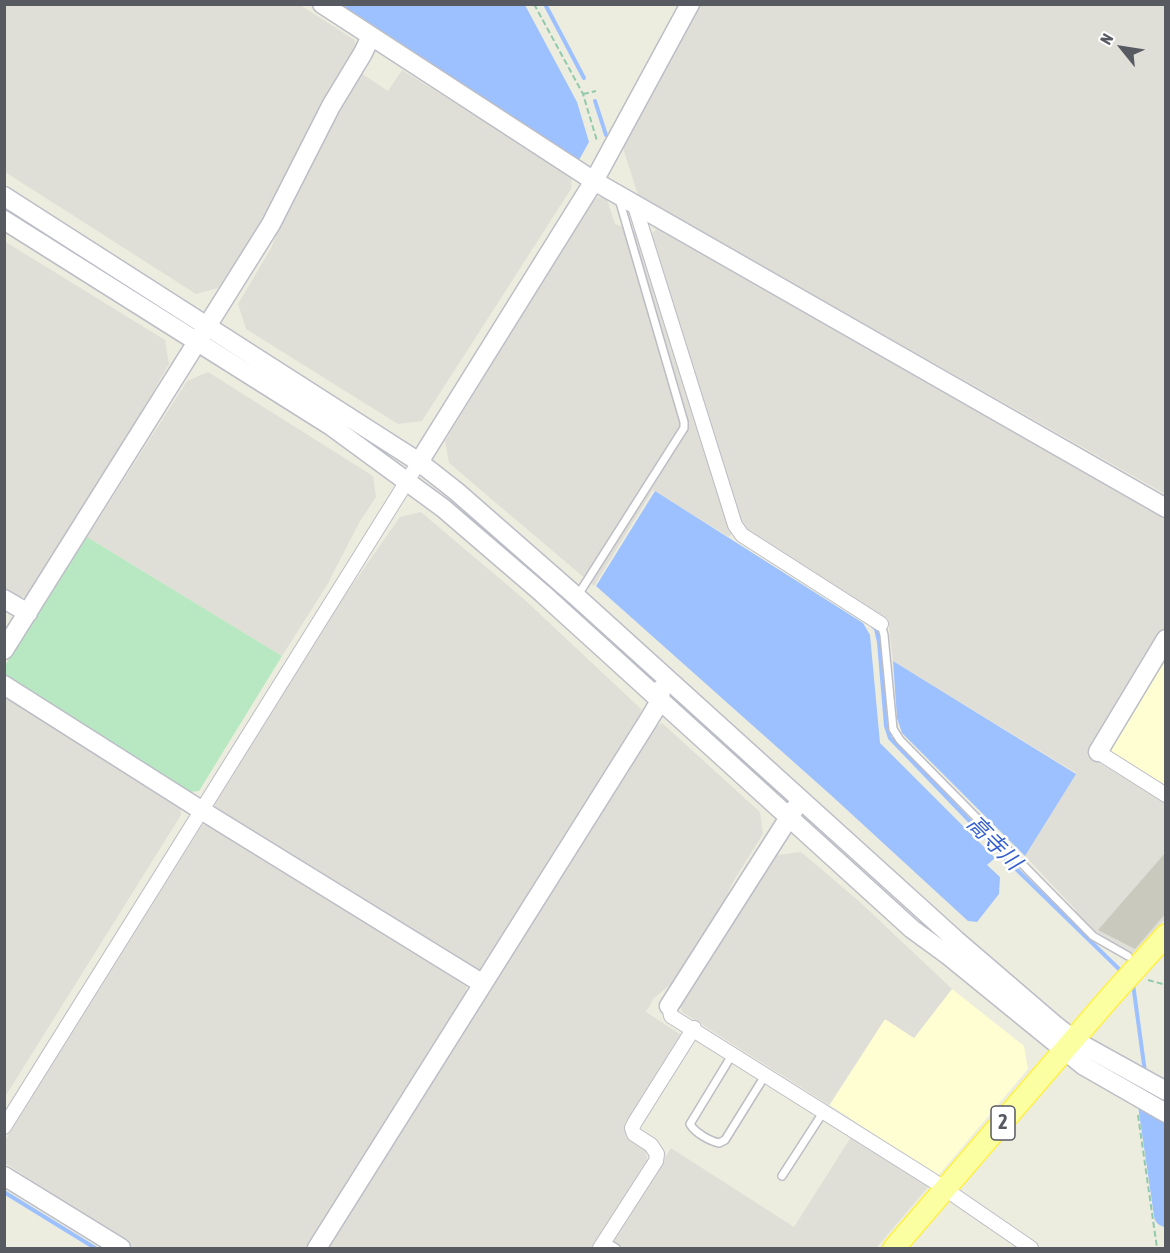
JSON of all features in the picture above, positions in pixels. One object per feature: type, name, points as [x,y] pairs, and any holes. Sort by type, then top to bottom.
[{"type":"main road","name":"2","points":[[894,1248],[1111,996],[1130,964],[1166,936]]},
{"type":"street","points":[[322,4],[597,174],[617,194],[1166,508]]},
{"type":"street","points":[[4,1126],[408,481],[597,174],[690,4]]},
{"type":"street","points":[[4,650],[271,224],[331,106],[371,36]]},
{"type":"street","points":[[4,196],[202,333],[443,508],[542,593],[912,929],[1069,1046],[1137,1075],[1160,1088]]},
{"type":"street","points":[[634,203],[735,525],[742,536],[881,624]]},
{"type":"street","points":[[4,220],[202,333],[419,462],[456,491],[577,597],[956,940],[1069,1046],[1084,1066],[1148,1107]]},
{"type":"street","points":[[4,599],[28,613]]},
{"type":"street","points":[[1166,639],[1098,752],[1166,795]]},
{"type":"street","points":[[317,1248],[660,701],[662,686],[654,668]]},
{"type":"street","points":[[4,685],[483,984]]},
{"type":"street","points":[[660,701],[686,700],[697,705]]},
{"type":"street","points":[[800,801],[669,1006],[671,1016],[694,1028],[946,1189],[1031,1248]]},
{"type":"street","points":[[607,1246],[656,1161],[657,1154],[651,1145],[634,1134],[632,1128],[694,1028]]},
{"type":"street","points":[[4,1176],[121,1248]]},
{"type":"lane","points":[[577,597],[684,428],[617,194]]},
{"type":"lane","points":[[881,624],[884,635],[892,729],[900,740],[1093,936],[1130,964]]},
{"type":"lane","points":[[733,1053],[692,1119],[690,1124],[692,1128],[715,1142],[725,1140],[766,1074]]},
{"type":"lane","points":[[782,1176],[824,1111]]},
{"type":"path","points":[[534,4],[583,94],[597,141],[597,174]]},
{"type":"path","points":[[583,94],[596,91]]},
{"type":"path","points":[[1148,1107],[1157,1248]]},
{"type":"shaded area","points":[[4,5],[300,5],[355,40],[356,49],[276,201],[218,288],[196,294],[5,172]]},
{"type":"shaded area","points":[[698,5],[1165,5],[1165,494],[638,195],[622,145]]},
{"type":"shaded area","points":[[402,70],[572,176],[571,189],[422,421],[398,424],[246,329],[238,304],[271,248],[286,210],[342,102],[361,73],[388,91]]},
{"type":"shaded area","points":[[606,196],[615,224],[649,236],[659,227],[1165,515],[1165,627],[1087,755],[1165,803],[1165,919],[1133,953],[1122,949],[1089,927],[1025,856],[1076,773],[893,661],[888,619],[735,530],[729,537],[653,490],[594,586],[449,463],[445,441],[593,198]]},
{"type":"shaded area","points":[[4,241],[165,340],[169,364],[104,477],[27,596],[17,598],[4,589]]},
{"type":"shaded area","points":[[208,372],[373,476],[376,497],[359,523],[327,585],[282,656],[87,537],[187,381]]},
{"type":"shaded area","points":[[421,512],[525,600],[641,709],[640,722],[484,971],[472,972],[216,812],[214,802],[345,595],[400,517]]},
{"type":"shaded area","points":[[87,537],[282,656],[199,791],[190,792],[5,675],[4,667]]},
{"type":"shaded area","points":[[1165,653],[1165,793],[1113,762],[1111,742]]},
{"type":"shaded area","points":[[5,695],[180,805],[181,815],[5,1097]]},
{"type":"shaded area","points":[[662,723],[760,812],[763,834],[733,882],[720,910],[676,980],[654,998],[646,1012],[683,1036],[627,1124],[628,1138],[645,1148],[648,1162],[594,1248],[326,1248],[654,727]]},
{"type":"shaded area","points":[[209,824],[466,986],[467,995],[308,1248],[135,1248],[5,1163],[4,1142],[202,825]]},
{"type":"shaded area","points":[[801,852],[861,903],[952,989],[914,1038],[885,1019],[829,1105],[682,1012],[680,1005],[777,855]]},
{"type":"shaded area","points":[[952,989],[1024,1046],[1028,1069],[938,1176],[830,1105],[885,1019],[914,1038]]},
{"type":"shaded area","points":[[851,1137],[929,1186],[876,1248],[623,1248],[611,1241],[671,1148],[794,1227]]},
{"type":"water","points":[[342,5],[525,5],[577,102],[589,142],[579,160]]},
{"type":"water","points":[[655,491],[863,623],[870,635],[880,743],[995,858],[987,865],[1000,877],[999,894],[977,922],[968,921],[833,797],[596,586]]},
{"type":"water","points":[[893,661],[1076,774],[1025,856],[902,733],[897,718]]},
{"type":"building","points":[[1166,852],[1166,913],[1135,949],[1098,930]]},
{"type":"waterway","name":"高寺川","points":[[545,4],[584,78]]},
{"type":"waterway","name":"高寺川","points":[[595,101],[606,135]]},
{"type":"waterway","name":"高寺川","points":[[872,625],[876,629],[879,642],[886,726],[890,738],[1010,863],[1122,972]]},
{"type":"waterway","name":"高寺川","points":[[1133,984],[1145,1072]]},
{"type":"waterway","name":"高寺川","points":[[1147,1084],[1166,1215]]},
{"type":"waterway","points":[[4,1192],[95,1248]]}]
